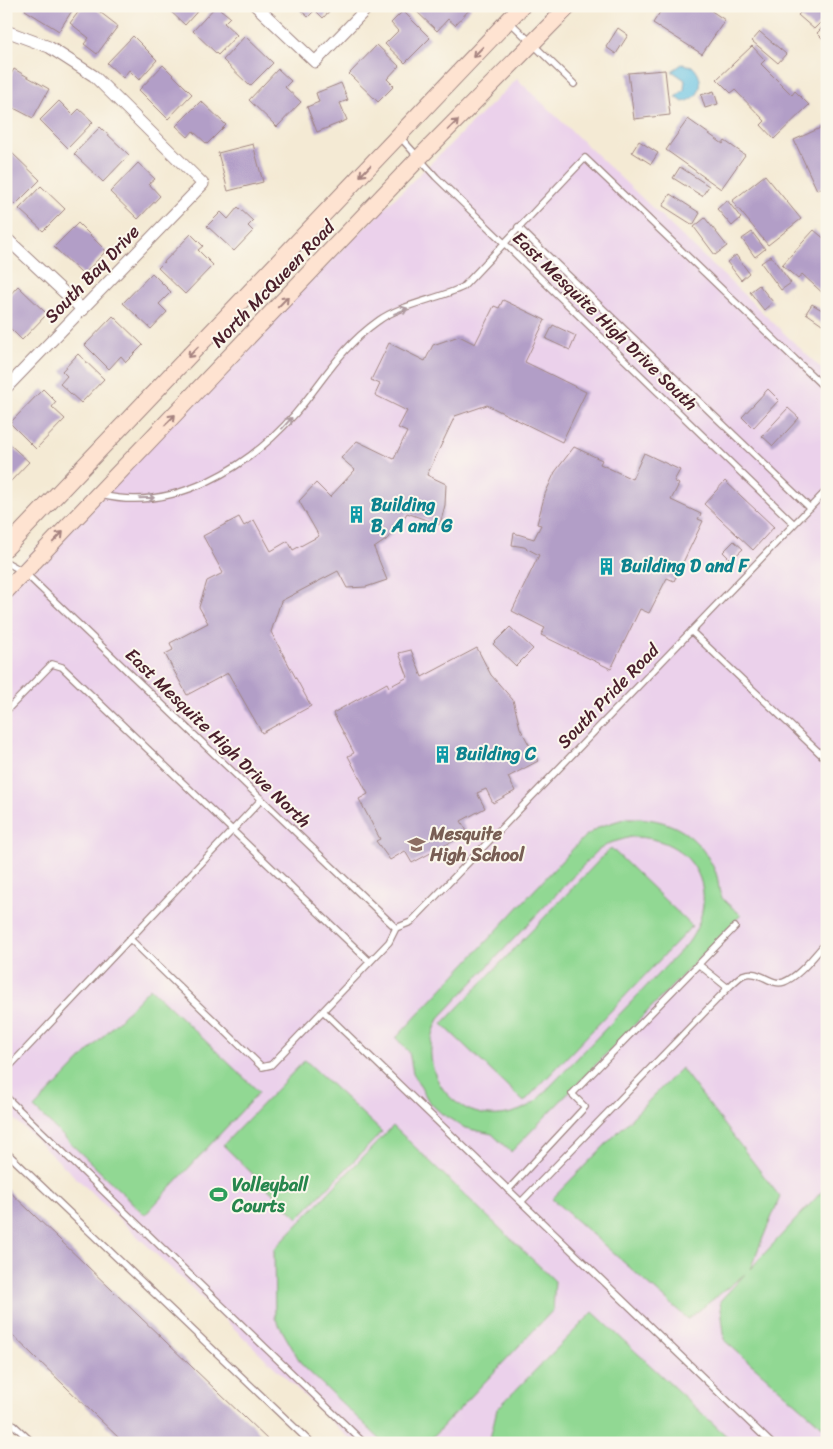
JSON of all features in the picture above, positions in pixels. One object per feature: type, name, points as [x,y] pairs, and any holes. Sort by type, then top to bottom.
[{"type":"main road","name":"North McQueen Road","points":[[6,548],[522,6]]},
{"type":"main road","name":"North McQueen Road","points":[[6,591],[418,159],[569,6]]},
{"type":"street","points":[[256,6],[315,62],[369,6]]},
{"type":"street","name":"South Bay Drive","points":[[6,31],[49,47],[94,76],[203,184],[6,388]]},
{"type":"street","points":[[6,238],[83,310]]},
{"type":"lane","points":[[508,21],[574,84]]},
{"type":"lane","name":"East Mesquite High Drive South","points":[[399,136],[418,159],[794,524]]},
{"type":"lane","points":[[99,494],[118,499],[160,497],[198,485],[232,469],[270,441],[310,396],[332,364],[379,320],[463,287],[585,158],[827,390]]},
{"type":"lane","points":[[518,227],[810,508]]},
{"type":"lane","name":"South Pride Road","points":[[396,928],[411,922],[827,490]]},
{"type":"lane","name":"East Mesquite High Drive North","points":[[6,562],[24,572],[396,928]]},
{"type":"lane","points":[[691,632],[827,760]]},
{"type":"lane","points":[[6,711],[52,664],[58,664],[370,962]]},
{"type":"lane","points":[[6,1070],[261,800]]},
{"type":"lane","points":[[508,1190],[585,1107],[572,1094],[735,927]]},
{"type":"lane","points":[[130,939],[262,1067],[271,1065],[389,942],[396,928]]},
{"type":"lane","points":[[521,1202],[728,988],[744,975],[762,974],[771,981],[782,983],[794,976],[827,942]]},
{"type":"lane","points":[[698,964],[728,988]]},
{"type":"lane","points":[[323,1011],[771,1443]]},
{"type":"lane","points":[[6,1098],[364,1443]]},
{"type":"lane","points":[[6,1152],[312,1443]]},
{"type":"lane","points":[[6,1418],[33,1443]]},
{"type":"shaded area","name":"Mesquite High School","points":[[517,79],[827,374],[827,1443],[354,1443],[6,1111],[6,578]]},
{"type":"green space","points":[[627,818],[642,818],[669,824],[681,830],[701,847],[716,873],[721,896],[741,915],[511,1152],[492,1134],[465,1128],[442,1114],[429,1102],[413,1073],[409,1052],[396,1038],[584,837],[601,826]],"holes":[[[631,837],[653,839],[671,846],[686,857],[696,870],[702,887],[703,905],[698,924],[688,943],[536,1101],[514,1112],[491,1115],[470,1110],[453,1100],[439,1083],[432,1064],[432,1041],[440,1017],[597,851],[610,843]]]},
{"type":"green space","points":[[611,848],[692,926],[524,1102],[442,1024]]},
{"type":"green space","points":[[150,988],[259,1092],[145,1215],[34,1108]]},
{"type":"green space","points":[[305,1060],[382,1132],[298,1218],[223,1145]]},
{"type":"green space","points":[[681,1068],[780,1197],[750,1269],[827,1186],[827,1430],[725,1341],[720,1301],[745,1274],[688,1319],[552,1199]]},
{"type":"green space","points":[[393,1126],[555,1281],[553,1310],[427,1443],[384,1443],[302,1365],[275,1318],[274,1249]]},
{"type":"green space","points":[[593,1312],[734,1443],[489,1443],[497,1409]]},
{"type":"water","points":[[682,64],[692,66],[700,82],[698,93],[683,102],[676,97],[684,90],[685,80],[672,71]]},
{"type":"building","points":[[27,6],[75,6],[59,31],[25,10]]},
{"type":"building","points":[[83,6],[92,6],[118,26],[97,54],[84,44],[89,38],[70,23]]},
{"type":"building","points":[[165,6],[202,6],[185,25]]},
{"type":"building","points":[[216,6],[230,17],[224,23],[237,35],[218,55],[193,31]]},
{"type":"building","points":[[296,6],[334,6],[323,18],[315,10],[308,17]]},
{"type":"building","points":[[411,6],[469,6],[471,8],[455,25],[448,19],[437,31]]},
{"type":"building","points":[[664,6],[704,6],[725,20],[702,54],[653,23]]},
{"type":"building","points":[[807,6],[827,6],[827,16],[814,29],[798,15]]},
{"type":"building","points":[[403,11],[430,38],[405,63],[385,44],[398,31],[391,23]]},
{"type":"building","points":[[827,23],[827,43],[817,33]]},
{"type":"building","points":[[618,28],[628,35],[616,54],[606,47]]},
{"type":"building","points":[[760,32],[786,54],[778,63],[752,41]]},
{"type":"building","points":[[133,36],[157,60],[139,80],[129,70],[123,78],[107,63]]},
{"type":"building","points":[[245,36],[273,63],[250,86],[223,60]]},
{"type":"building","points":[[377,45],[399,66],[387,79],[394,86],[378,102],[349,74]]},
{"type":"building","points":[[752,46],[765,60],[761,64],[792,95],[795,91],[809,105],[774,139],[761,125],[765,121],[735,90],[731,93],[717,79]]},
{"type":"building","points":[[163,65],[192,94],[168,119],[139,90]]},
{"type":"building","points":[[14,69],[49,89],[33,118],[6,104],[6,83]]},
{"type":"building","points":[[278,69],[291,81],[285,87],[301,102],[277,127],[249,100]]},
{"type":"building","points":[[665,70],[670,115],[634,119],[628,73]]},
{"type":"building","points":[[341,83],[348,100],[340,103],[347,120],[317,132],[307,107],[319,102],[316,93]]},
{"type":"building","points":[[714,91],[718,104],[705,108],[701,95]]},
{"type":"building","points":[[59,101],[73,115],[79,109],[93,122],[68,148],[40,120]]},
{"type":"building","points":[[201,101],[226,125],[207,144],[193,131],[188,137],[176,126]]},
{"type":"building","points":[[688,119],[723,144],[725,141],[745,155],[721,189],[666,150]]},
{"type":"building","points":[[827,125],[827,185],[817,190],[794,140]]},
{"type":"building","points":[[100,127],[129,155],[103,182],[74,154]]},
{"type":"building","points":[[639,141],[658,153],[651,164],[632,152]]},
{"type":"building","points":[[253,144],[263,182],[228,191],[218,153]]},
{"type":"building","points":[[11,152],[40,180],[15,205],[6,197],[6,157]]},
{"type":"building","points":[[138,163],[155,179],[149,184],[160,196],[138,219],[110,192]]},
{"type":"building","points":[[680,167],[709,186],[702,196],[673,178]]},
{"type":"building","points":[[765,175],[801,219],[768,245],[732,201]]},
{"type":"building","points":[[41,186],[65,209],[43,231],[19,209]]},
{"type":"building","points":[[670,194],[700,213],[693,225],[663,206]]},
{"type":"building","points":[[727,200],[741,218],[732,226],[717,209]]},
{"type":"building","points":[[238,207],[253,221],[248,226],[253,231],[234,251],[207,226],[221,212],[228,219]]},
{"type":"building","points":[[705,218],[727,246],[715,255],[694,227]]},
{"type":"building","points":[[78,223],[106,251],[83,275],[54,247]]},
{"type":"building","points":[[814,230],[827,241],[827,297],[802,274],[798,279],[782,265]]},
{"type":"building","points":[[752,232],[765,249],[755,257],[742,239]]},
{"type":"building","points":[[191,234],[203,246],[198,250],[213,265],[185,294],[158,268]]},
{"type":"building","points":[[736,255],[749,273],[741,280],[727,262]]},
{"type":"building","points":[[771,256],[791,283],[781,290],[761,263]]},
{"type":"building","points":[[152,273],[171,292],[159,304],[167,312],[151,329],[123,303]]},
{"type":"building","points":[[759,285],[773,302],[764,310],[750,292]]},
{"type":"building","points":[[18,286],[47,314],[22,340],[6,324],[6,299]]},
{"type":"building","name":"Building B, A and G","points":[[503,300],[545,320],[525,362],[586,392],[562,442],[487,405],[455,416],[427,475],[446,484],[445,505],[440,525],[407,513],[400,525],[386,540],[374,548],[387,580],[366,587],[347,588],[338,571],[281,601],[271,632],[311,706],[262,733],[228,673],[187,695],[165,654],[173,650],[170,643],[208,623],[199,607],[207,581],[223,573],[203,536],[239,517],[244,526],[254,520],[271,551],[288,541],[293,550],[319,536],[299,501],[316,483],[330,497],[355,470],[341,458],[357,441],[394,459],[407,432],[398,428],[407,411],[375,395],[380,384],[371,380],[389,343],[425,361],[433,345],[459,336],[475,344],[494,306],[499,308]]},
{"type":"building","points":[[812,304],[827,313],[825,326],[806,313]]},
{"type":"building","points":[[113,316],[143,345],[126,362],[121,356],[109,369],[85,345]]},
{"type":"building","points":[[553,325],[576,336],[570,350],[546,339]]},
{"type":"building","points":[[78,354],[104,379],[81,403],[60,384],[67,376],[62,371]]},
{"type":"building","points":[[43,389],[56,402],[52,407],[65,419],[36,449],[10,423]]},
{"type":"building","points":[[768,389],[779,400],[753,428],[742,417]]},
{"type":"building","points":[[788,408],[799,418],[773,446],[762,436]]},
{"type":"building","points":[[6,441],[29,462],[10,482],[6,478]]},
{"type":"building","name":"Building D and F","points":[[574,447],[602,460],[600,464],[632,479],[644,453],[680,470],[674,481],[679,484],[671,500],[701,514],[698,519],[703,521],[674,581],[667,578],[649,613],[640,609],[611,669],[541,635],[545,628],[512,611],[539,555],[524,547],[512,545],[514,533],[534,539],[541,525],[537,524],[545,494],[555,472]]},
{"type":"building","points":[[725,481],[774,527],[753,550],[704,504]]},
{"type":"building","points":[[734,541],[743,549],[731,560],[723,552]]},
{"type":"building","points":[[510,627],[533,649],[516,666],[493,644]]},
{"type":"building","name":"Building C","points":[[477,648],[491,675],[513,700],[520,728],[538,761],[508,777],[515,791],[493,803],[486,789],[477,793],[485,808],[461,821],[468,833],[412,863],[405,851],[390,860],[376,841],[380,839],[359,799],[368,794],[348,756],[354,753],[333,713],[387,683],[389,687],[408,677],[399,653],[411,650],[422,677]]},
{"type":"building","points":[[6,1188],[271,1443],[124,1443],[6,1329]]},
{"type":"place","name":"Building B, A and G","points":[[357,515]]},
{"type":"place","name":"Building D and F","points":[[607,566]]},
{"type":"place","name":"Building C","points":[[442,754]]},
{"type":"place","name":"Mesquite High School","points":[[416,844]]},
{"type":"place","name":"Volleyball Courts","points":[[218,1195]]}]
